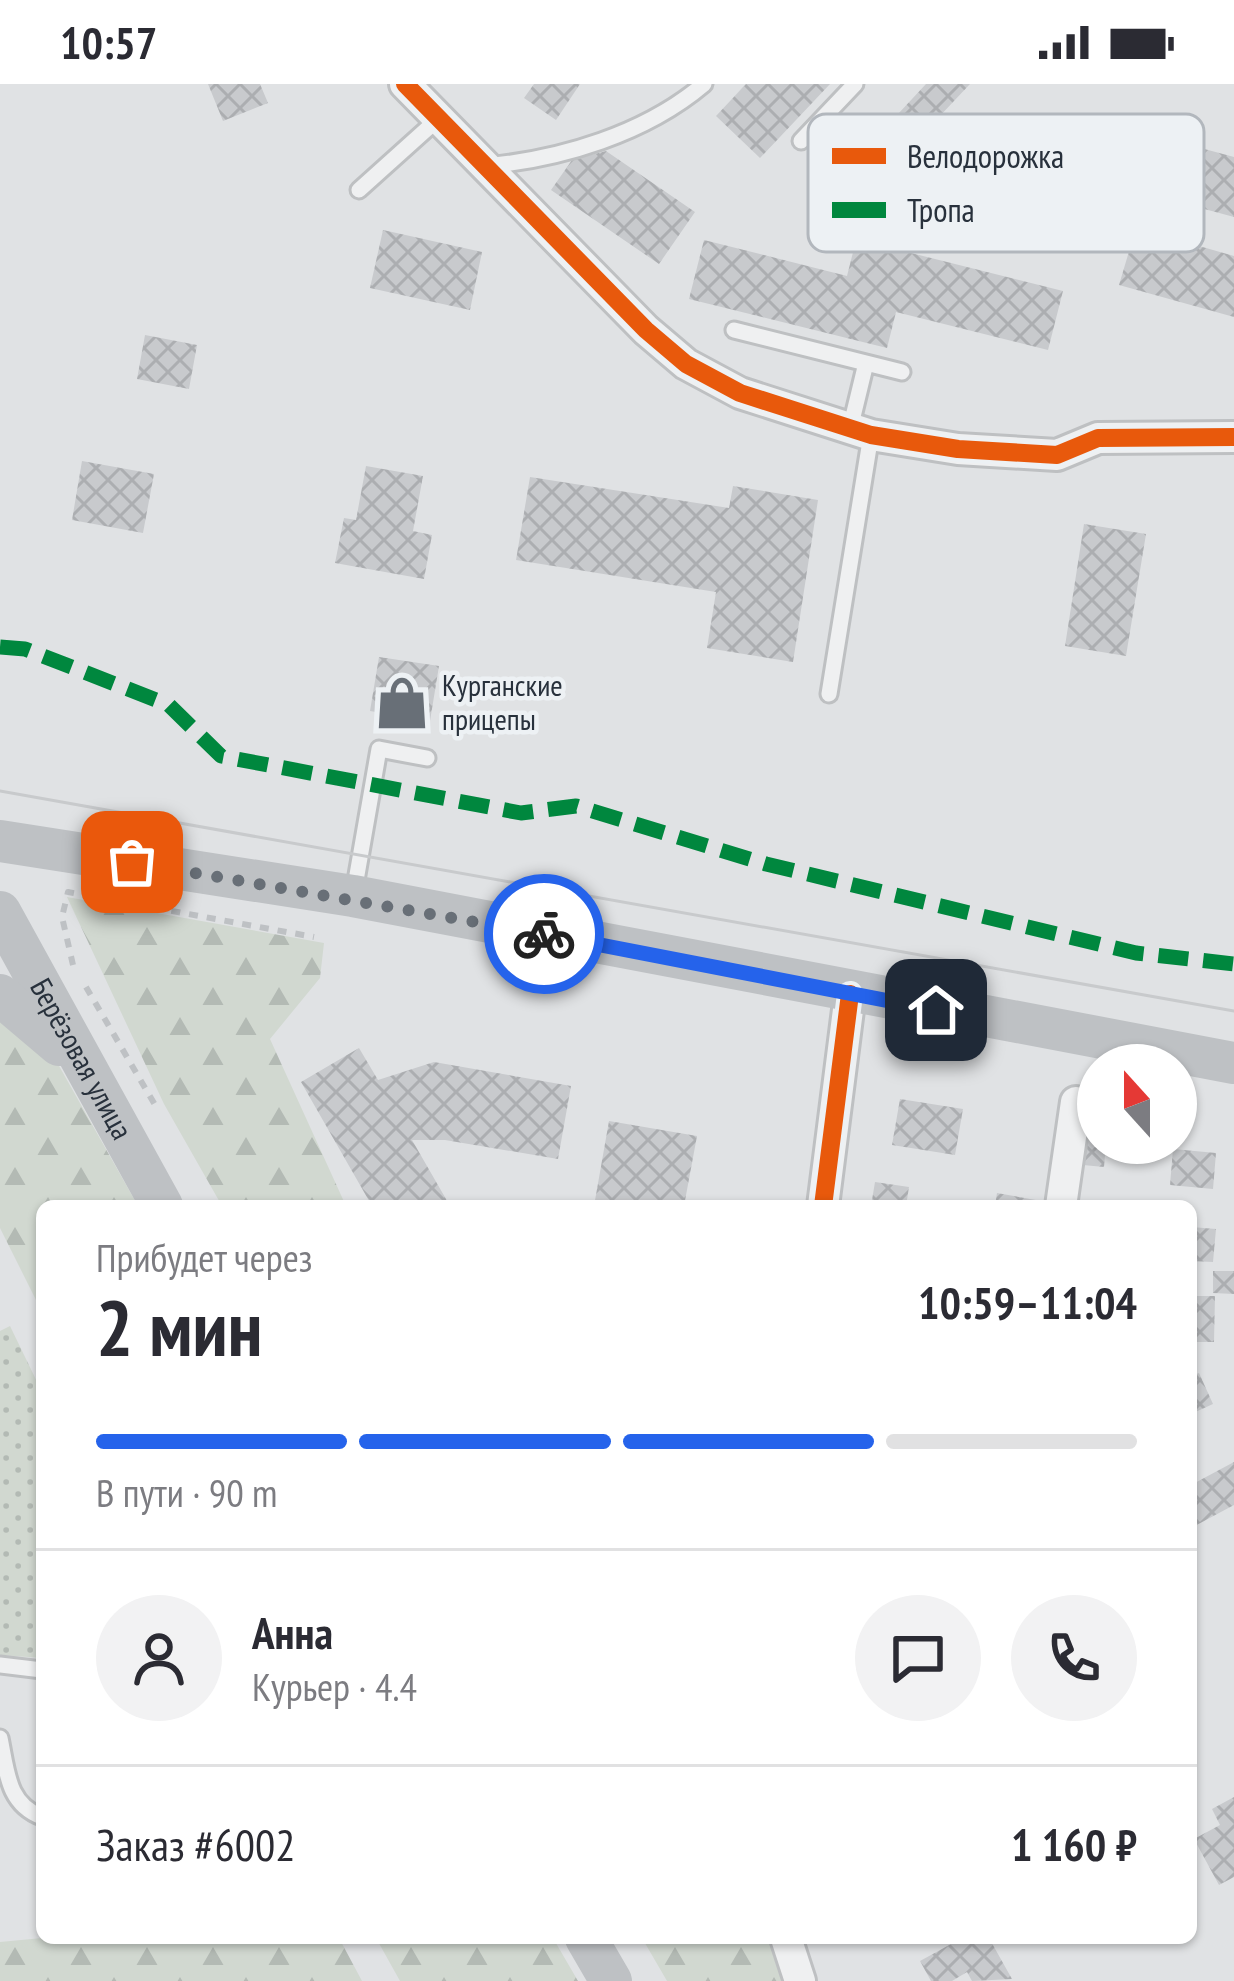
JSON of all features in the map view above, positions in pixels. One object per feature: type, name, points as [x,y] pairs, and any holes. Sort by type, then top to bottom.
[{"type":"main road","points":[[0,841],[353,896],[850,994],[1234,1063]]},
{"type":"main road","name":"Берёзовая улица","points":[[0,911],[159,1200]]},
{"type":"main road","points":[[0,995],[80,1064]]},
{"type":"main road","points":[[589,1944],[611,1981]]},
{"type":"street","points":[[405,84],[483,167],[686,364],[740,393],[860,432],[958,449],[1057,455],[1098,438],[1126,435],[1234,437]]},
{"type":"street","points":[[825,1200],[850,994]]},
{"type":"street","points":[[1061,1200],[1076,1102]]},
{"type":"street","points":[[788,1944],[800,1981]]},
{"type":"lane","points":[[483,167],[546,160],[626,130],[704,84]]},
{"type":"lane","points":[[827,114],[855,84]]},
{"type":"lane","points":[[359,190],[438,119]]},
{"type":"lane","points":[[801,141],[808,134]]},
{"type":"lane","points":[[734,330],[902,372]]},
{"type":"lane","points":[[829,694],[866,363]]},
{"type":"lane","points":[[353,896],[379,749],[428,758]]},
{"type":"lane","points":[[0,1665],[36,1669]]},
{"type":"lane","points":[[0,1738],[10,1790],[24,1810],[36,1814]]},
{"type":"path","points":[[158,1110],[73,963],[62,917],[68,892],[314,937]]},
{"type":"green space","points":[[67,897],[324,943],[320,978],[270,1039],[343,1200],[219,1200],[164,1104]]},
{"type":"green space","points":[[0,1002],[54,1057],[135,1200],[36,1200],[36,1300],[0,1228]]},
{"type":"green space","points":[[10,1326],[36,1380],[36,1658],[0,1655],[0,1331]]},
{"type":"green space","points":[[36,1939],[36,1944],[342,1944],[362,1981],[0,1981],[0,1942]]},
{"type":"green space","points":[[379,1944],[556,1944],[578,1981],[400,1981]]},
{"type":"green space","points":[[645,1944],[777,1944],[797,1981],[667,1981]]},
{"type":"building","points":[[208,84],[260,84],[268,103],[223,121]]},
{"type":"building","points":[[534,84],[580,84],[556,120],[524,98]]},
{"type":"building","points":[[746,84],[830,84],[760,158],[716,116]]},
{"type":"building","points":[[926,84],[970,84],[942,114],[898,114]]},
{"type":"building","points":[[1204,149],[1234,157],[1234,217],[1204,209]]},
{"type":"building","points":[[606,151],[695,212],[659,264],[551,190],[572,160]]},
{"type":"building","points":[[383,230],[482,252],[470,310],[370,288]]},
{"type":"building","points":[[704,240],[847,276],[853,252],[911,252],[1063,291],[1048,350],[896,312],[887,348],[689,299]]},
{"type":"building","points":[[1204,247],[1234,256],[1234,317],[1119,285],[1129,252],[1204,252]]},
{"type":"building","points":[[145,335],[197,345],[189,389],[137,379]]},
{"type":"building","points":[[82,461],[154,474],[143,533],[72,520]]},
{"type":"building","points":[[366,466],[423,476],[413,531],[432,535],[424,579],[335,563],[344,518],[356,520]]},
{"type":"building","points":[[530,477],[729,508],[733,486],[818,500],[793,662],[707,648],[716,592],[516,560]]},
{"type":"building","points":[[1084,524],[1146,534],[1126,656],[1065,646]]},
{"type":"building","points":[[379,657],[439,666],[430,721],[370,711]]},
{"type":"building","points":[[359,1048],[378,1080],[434,1062],[571,1086],[558,1159],[445,1140],[412,1140],[447,1200],[369,1200],[301,1082]]},
{"type":"building","points":[[900,1099],[963,1109],[955,1155],[892,1145]]},
{"type":"building","points":[[609,1121],[697,1136],[685,1200],[595,1200]]},
{"type":"building","points":[[1197,1151],[1216,1153],[1213,1189],[1170,1185],[1172,1164],[1197,1164]]},
{"type":"building","points":[[875,1182],[909,1187],[907,1200],[872,1200]]},
{"type":"building","points":[[997,1193],[1036,1200],[996,1200]]},
{"type":"building","points":[[1197,1227],[1216,1229],[1213,1262],[1197,1261]]},
{"type":"building","points":[[1213,1271],[1234,1271],[1234,1294],[1213,1293]]},
{"type":"building","points":[[1197,1296],[1215,1296],[1214,1342],[1197,1342]]},
{"type":"building","points":[[1197,1374],[1213,1404],[1197,1411]]},
{"type":"building","points":[[1234,1462],[1234,1505],[1197,1525],[1197,1482]]},
{"type":"building","points":[[1234,1797],[1234,1877],[1219,1885],[1197,1845],[1197,1837],[1220,1825],[1212,1809]]},
{"type":"building","points":[[951,1944],[992,1944],[1012,1979],[972,1981],[967,1972],[952,1981],[931,1981],[920,1961]]},
{"type":"tram line","points":[[0,791],[1234,1011]]},
{"type":"marked path","points":[[0,647],[25,649],[169,705],[221,756],[521,813],[576,806],[766,864],[1136,953],[1234,964]]},
{"type":"cycle path","points":[[405,84],[646,330],[686,364],[740,393],[871,435],[958,449],[1057,455],[1098,438],[1234,437]]},
{"type":"cycle path","points":[[824,1200],[850,994]]},
{"type":"way so far","points":[[132,862],[353,896],[544,934]]},
{"type":"place","name":"Курганские прицепы","points":[[402,703]]},
{"type":"route","points":[[544,934],[936,1010]]}]
